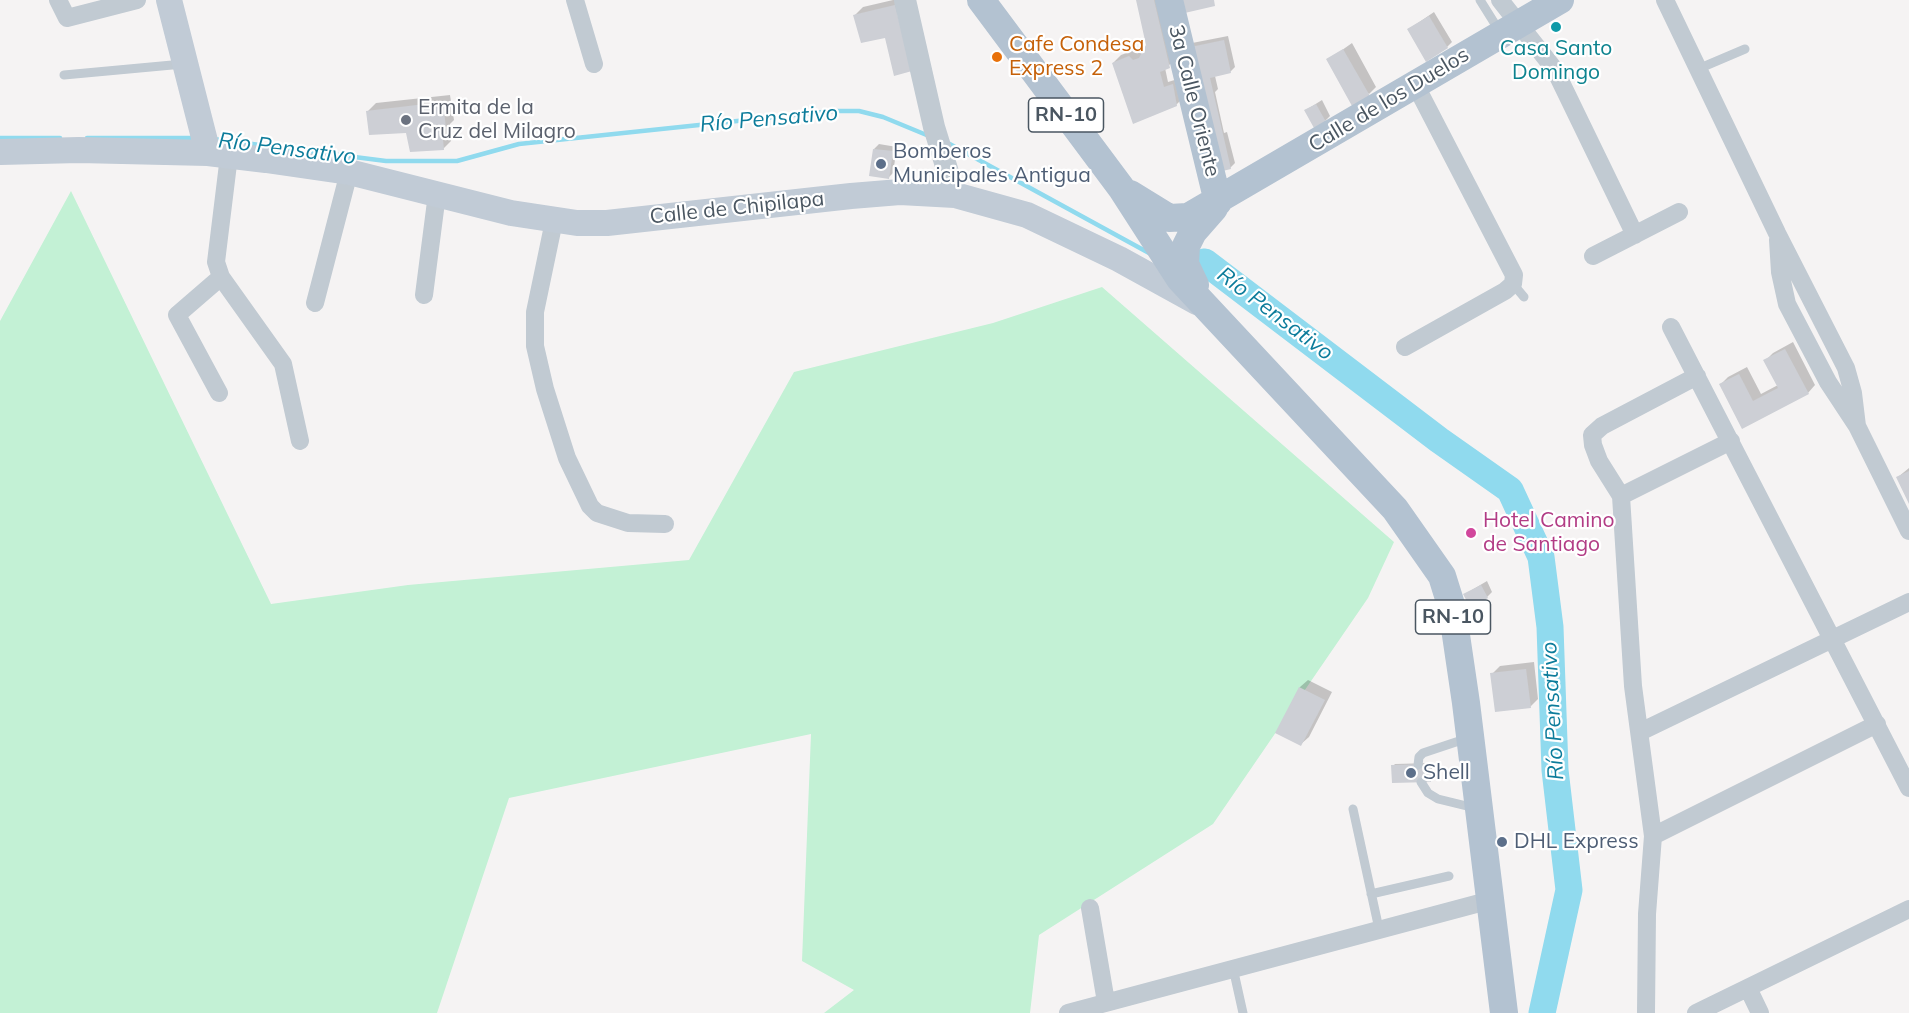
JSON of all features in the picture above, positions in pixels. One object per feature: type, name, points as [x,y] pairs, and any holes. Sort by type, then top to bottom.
[{"type":"main road","points":[[169,0],[185,64],[216,147]]},
{"type":"main road","name":"RN-10","points":[[981,0],[1174,255],[1208,309],[1395,509],[1428,552],[1442,576],[1452,608],[1480,809],[1504,1013]]},
{"type":"main road","name":"3a Calle Oriente","points":[[1169,0],[1218,202]]},
{"type":"main road","name":"Calle de los Duelos","points":[[1122,189],[1169,218],[1188,217],[1218,202],[1414,84],[1560,0]]},
{"type":"main road","name":"Calle de Chipilapa","points":[[0,152],[158,152],[216,147],[349,172],[554,221],[607,223],[900,192],[955,195],[1027,215],[1119,259],[1208,309]]},
{"type":"main road","name":"Calle de los Duelos","points":[[1174,255],[1218,202]]},
{"type":"street","points":[[58,0],[67,18],[137,0]]},
{"type":"street","points":[[575,0],[594,64]]},
{"type":"street","points":[[905,0],[934,127],[955,195]]},
{"type":"street","points":[[1500,0],[1509,29],[1531,37],[1555,70],[1635,235]]},
{"type":"street","points":[[1665,0],[1846,368],[1853,393],[1857,426],[1909,531]]},
{"type":"street","points":[[1405,347],[1518,291],[1514,275],[1414,84]]},
{"type":"street","points":[[216,147],[216,255],[221,277],[283,364],[300,441]]},
{"type":"street","points":[[315,303],[349,172]]},
{"type":"street","points":[[424,295],[437,194]]},
{"type":"street","points":[[1593,256],[1679,212]]},
{"type":"street","points":[[554,221],[535,312],[535,346],[545,388],[567,458],[590,506],[597,513],[628,523],[665,524]]},
{"type":"street","points":[[219,393],[177,315],[221,277]]},
{"type":"street","points":[[1671,327],[1834,638],[1909,788]]},
{"type":"street","points":[[1646,1013],[1647,914],[1653,836],[1633,686],[1621,496],[1599,461],[1593,446],[1592,435],[1602,426],[1697,376]]},
{"type":"street","points":[[1621,496],[1731,441]]},
{"type":"street","points":[[1640,732],[1909,602]]},
{"type":"street","points":[[1653,836],[1877,724]]},
{"type":"street","points":[[1068,1013],[1106,1002],[1125,1005],[1233,968],[1491,900]]},
{"type":"street","points":[[1090,908],[1106,1002]]},
{"type":"street","points":[[1696,1013],[1909,909]]},
{"type":"street","points":[[1748,988],[1760,1013]]},
{"type":"lane","points":[[1480,0],[1509,29]]},
{"type":"lane","points":[[1698,69],[1745,49]]},
{"type":"lane","points":[[64,75],[185,64]]},
{"type":"lane","points":[[1418,765],[1419,757],[1423,753],[1470,738]]},
{"type":"lane","points":[[1421,782],[1428,793],[1438,800],[1480,809]]},
{"type":"lane","points":[[1353,808],[1379,929]]},
{"type":"lane","points":[[1371,894],[1449,876]]},
{"type":"lane","points":[[1233,968],[1243,1013]]},
{"type":"green space","points":[[71,191],[271,604],[408,585],[689,560],[794,372],[993,323],[1102,287],[1394,542],[1368,598],[1213,824],[1039,935],[1030,1013],[824,1013],[854,990],[802,961],[811,734],[509,798],[437,1013],[0,1013],[0,321]]},
{"type":"building","points":[[1136,0],[1154,0],[1170,68],[1160,72],[1164,87],[1173,84],[1177,106],[1133,124],[1112,63],[1129,56],[1133,60],[1139,58],[1146,45]]},
{"type":"building","points":[[1173,0],[1214,0],[1215,6],[1176,15]]},
{"type":"building","points":[[895,5],[912,71],[894,76],[885,38],[861,43],[853,15]]},
{"type":"building","points":[[1429,16],[1448,48],[1426,62],[1407,29]]},
{"type":"building","points":[[1224,40],[1231,73],[1210,78],[1231,169],[1214,173],[1186,48]]},
{"type":"building","points":[[1343,49],[1370,96],[1352,106],[1326,59]]},
{"type":"building","name":"Ermita de la Cruz del Milagro","points":[[443,102],[446,129],[442,130],[444,150],[410,152],[406,133],[369,135],[366,111]]},
{"type":"building","points":[[1316,104],[1326,122],[1314,128],[1304,110]]},
{"type":"building","name":"Bomberos Municipales Antigua","points":[[873,149],[893,151],[889,179],[869,176]]},
{"type":"building","points":[[1785,349],[1809,394],[1742,429],[1719,384],[1739,374],[1753,401],[1778,388],[1763,360]]},
{"type":"building","points":[[1909,471],[1909,504],[1896,477]]},
{"type":"building","points":[[1481,585],[1488,598],[1470,607],[1463,594]]},
{"type":"building","points":[[1526,669],[1531,708],[1495,712],[1490,673]]},
{"type":"building","points":[[1299,687],[1325,700],[1301,746],[1275,733]]},
{"type":"building","name":"Shell","points":[[1431,764],[1431,782],[1392,783],[1391,765]]},
{"type":"waterway","name":"Río Pensativo","points":[[213,139],[386,161],[457,161],[519,144],[832,111],[859,111],[883,117],[929,136]]},
{"type":"waterway","name":"Río Pensativo","points":[[0,138],[60,138]]},
{"type":"waterway","name":"Río Pensativo","points":[[87,138],[195,138]]},
{"type":"waterway","name":"Río Pensativo","points":[[946,142],[1149,253]]},
{"type":"waterway","name":"Río Pensativo","points":[[1196,260],[1205,262]]},
{"type":"waterway","name":"Río Pensativo","points":[[1205,262],[1439,440],[1510,490],[1541,557],[1550,627],[1555,770],[1569,890],[1542,1013]]},
{"type":"place","name":"Casa Santo Domingo","points":[[1556,27]]},
{"type":"place","name":"Cafe Condesa Express 2","points":[[997,57]]},
{"type":"place","name":"Ermita de la Cruz del Milagro","points":[[406,120]]},
{"type":"place","name":"Bomberos Municipales Antigua","points":[[881,164]]},
{"type":"place","name":"Hotel Camino de Santiago","points":[[1471,533]]},
{"type":"place","name":"Shell","points":[[1411,773]]},
{"type":"place","name":"DHL Express","points":[[1502,842]]}]
